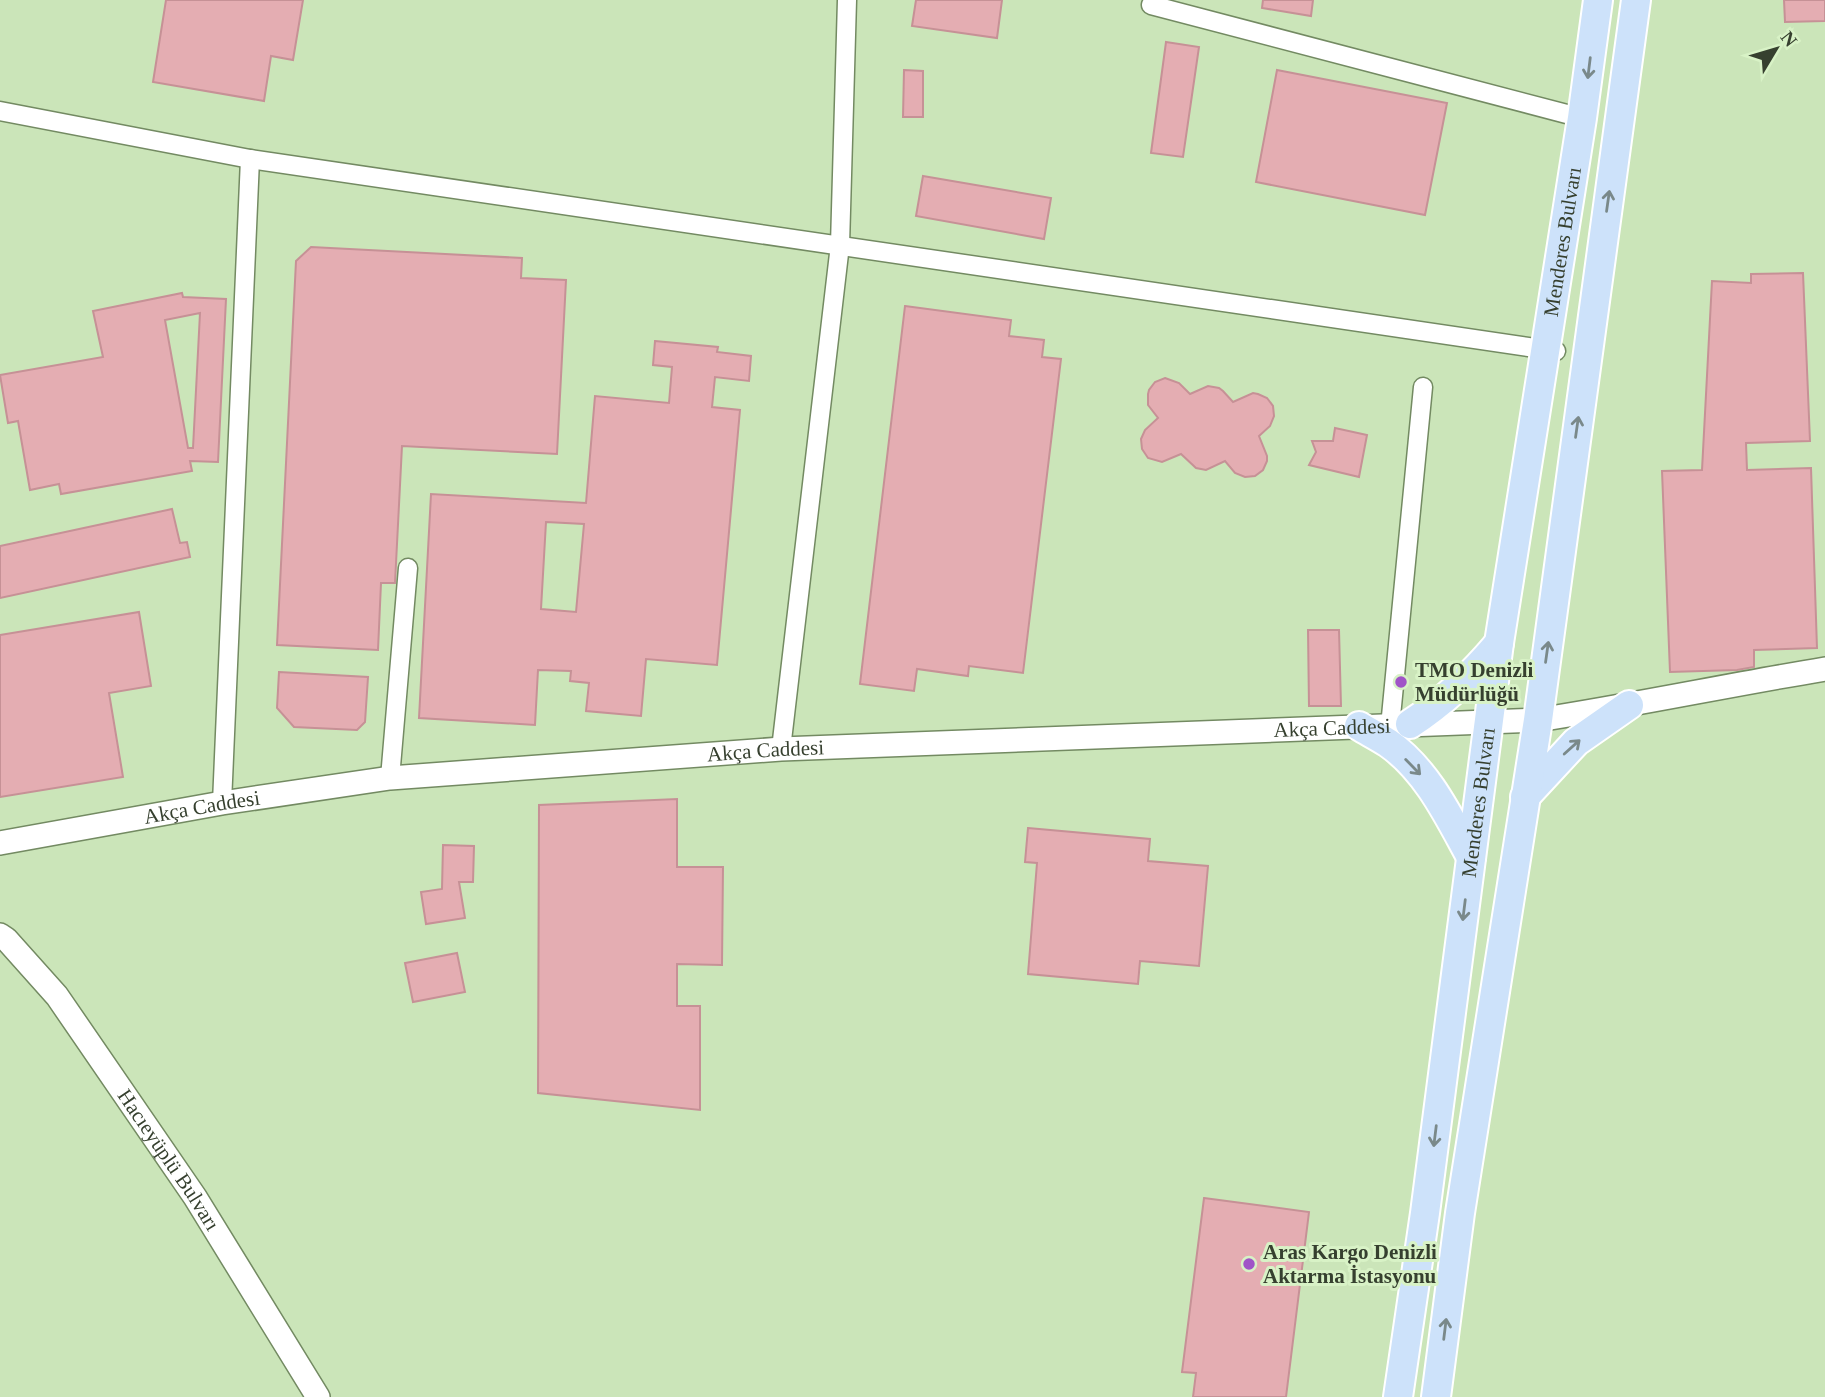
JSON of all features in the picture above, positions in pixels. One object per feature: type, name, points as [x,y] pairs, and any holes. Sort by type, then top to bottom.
[{"type":"main road","name":"Menderes Bulvarı","points":[[1436,1397],[1460,1213],[1525,797],[1499,643],[1553,350],[1564,234],[1598,0]]},
{"type":"main road","name":"Menderes Bulvarı","points":[[1398,1397],[1471,858],[1512,720],[1636,0]]},
{"type":"main road","points":[[1460,1213],[1485,929],[1512,720],[1553,350]]},
{"type":"main road","points":[[1359,726],[1396,731],[1442,702],[1499,643]]},
{"type":"main road","points":[[1525,797],[1576,742],[1629,705]]},
{"type":"main road","points":[[1396,731],[1418,771],[1443,806],[1471,858]]},
{"type":"street","points":[[781,749],[840,245],[848,0]]},
{"type":"street","points":[[1152,5],[1582,118]]},
{"type":"street","points":[[0,111],[250,159],[1553,350]]},
{"type":"street","points":[[222,803],[250,159]]},
{"type":"street","points":[[1396,731],[1423,387]]},
{"type":"street","points":[[390,778],[408,568]]},
{"type":"street","name":"Akça Caddesi","points":[[1396,731],[1629,705],[1825,668]]},
{"type":"street","name":"Akça Caddesi","points":[[0,843],[222,803],[390,778],[781,749],[1359,726]]},
{"type":"street","name":"Hacıeyüplü Bulvarı","points":[[0,934],[57,996],[165,1152],[318,1397]]},
{"type":"building","points":[[166,0],[303,0],[293,60],[271,56],[264,101],[153,82]]},
{"type":"building","points":[[916,0],[1002,0],[997,38],[912,26]]},
{"type":"building","points":[[1263,0],[1313,0],[1311,16],[1262,8]]},
{"type":"building","points":[[1784,0],[1825,0],[1825,21],[1785,22]]},
{"type":"building","points":[[1166,42],[1199,47],[1183,157],[1151,153]]},
{"type":"building","points":[[904,70],[923,71],[923,117],[903,117]]},
{"type":"building","points":[[1277,70],[1447,103],[1425,215],[1256,182]]},
{"type":"building","points":[[923,176],[1051,198],[1044,239],[916,216]]},
{"type":"building","points":[[311,247],[522,258],[521,278],[566,280],[557,454],[402,446],[395,583],[381,583],[378,650],[277,645],[296,261]]},
{"type":"building","points":[[1803,273],[1810,441],[1746,443],[1747,470],[1811,468],[1817,648],[1754,650],[1754,667],[1737,670],[1670,672],[1662,471],[1702,470],[1712,281],[1751,283],[1751,274]]},
{"type":"building","points":[[182,293],[183,297],[226,299],[218,462],[190,461],[192,471],[61,494],[59,484],[30,490],[18,421],[8,423],[0,375],[103,357],[93,311]],"holes":[[[200,313],[193,448],[188,448],[165,320]]]},
{"type":"building","points":[[905,306],[1011,320],[1009,336],[1044,340],[1042,357],[1061,359],[1023,673],[969,666],[968,676],[917,669],[914,691],[860,684]]},
{"type":"building","points":[[655,341],[718,347],[717,352],[751,356],[749,381],[715,377],[712,407],[740,410],[717,665],[646,659],[641,716],[586,711],[589,683],[570,681],[571,671],[538,670],[535,725],[419,718],[431,494],[586,503],[595,396],[669,403],[672,367],[653,365]],"holes":[[[546,522],[584,524],[576,612],[541,609]]]},
{"type":"building","points":[[1165,378],[1179,383],[1190,394],[1208,386],[1219,388],[1233,402],[1253,393],[1267,398],[1273,406],[1274,416],[1270,426],[1259,436],[1267,456],[1263,470],[1255,476],[1245,477],[1235,473],[1225,461],[1206,470],[1196,468],[1181,454],[1162,462],[1148,458],[1142,449],[1141,439],[1145,430],[1158,418],[1148,405],[1148,394],[1155,382]]},
{"type":"building","points":[[1335,428],[1367,435],[1359,477],[1309,465],[1316,452],[1312,441],[1333,441]]},
{"type":"building","points":[[172,509],[180,543],[187,542],[190,557],[0,598],[0,546]]},
{"type":"building","points":[[139,612],[151,686],[109,693],[123,777],[0,797],[0,635]]},
{"type":"building","points":[[1308,630],[1339,630],[1341,706],[1309,706]]},
{"type":"building","points":[[279,672],[368,677],[365,722],[357,730],[294,727],[277,708]]},
{"type":"building","points":[[677,799],[677,867],[723,867],[722,965],[677,964],[677,1006],[700,1006],[700,1110],[538,1093],[539,805]]},
{"type":"building","points":[[1028,828],[1150,839],[1148,861],[1208,866],[1199,966],[1140,961],[1138,984],[1028,974],[1037,863],[1025,862]]},
{"type":"building","points":[[443,845],[474,846],[473,882],[459,882],[465,918],[426,924],[421,892],[442,889]]},
{"type":"building","points":[[457,953],[465,992],[413,1002],[405,963]]},
{"type":"building","name":"Aras Kargo Denizli Aktarma İstasyonu","points":[[1204,1198],[1309,1212],[1286,1397],[1193,1397],[1196,1373],[1182,1372]]},
{"type":"place","name":"TMO Denizli Müdürlüğü","points":[[1401,682]]},
{"type":"place","name":"Aras Kargo Denizli Aktarma İstasyonu","points":[[1249,1264]]}]
